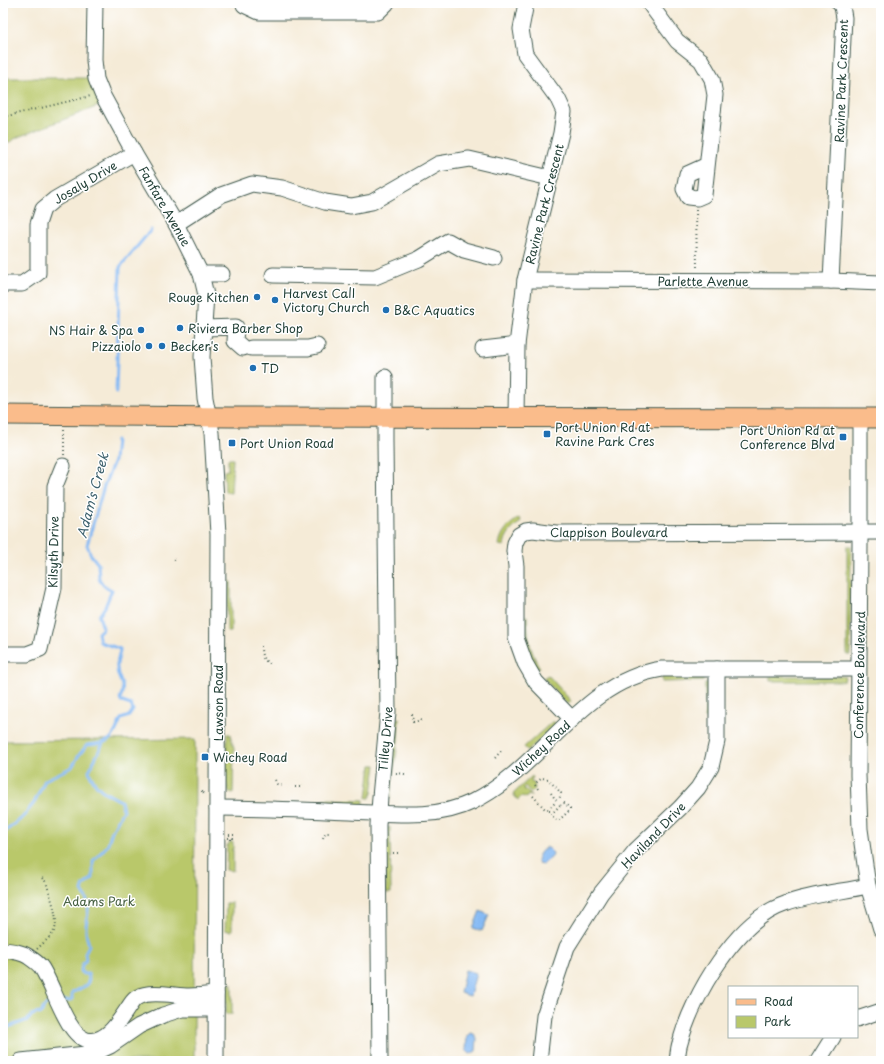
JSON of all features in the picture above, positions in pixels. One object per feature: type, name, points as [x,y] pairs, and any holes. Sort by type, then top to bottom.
[{"type":"main road","points":[[3,415],[208,417],[881,418]]},
{"type":"street","name":"Fanfare Avenue","points":[[95,3],[94,60],[96,79],[102,94],[134,153],[176,224],[201,274],[206,295],[202,358],[204,398],[208,417]]},
{"type":"street","points":[[243,3],[244,5],[259,12],[378,12],[388,3]]},
{"type":"street","name":"Ravine Park Crescent","points":[[516,417],[517,345],[526,280],[561,133],[564,112],[558,99],[525,54],[521,29],[526,3]]},
{"type":"street","points":[[649,3],[677,41],[701,60],[712,79],[715,95],[707,165],[686,174],[684,189],[688,197],[697,198]]},
{"type":"street","name":"Ravine Park Crescent","points":[[831,281],[844,18],[842,6],[839,3]]},
{"type":"street","name":"Josaly Drive","points":[[3,284],[22,284],[38,273],[38,224],[44,209],[55,199],[134,153]]},
{"type":"street","points":[[176,224],[221,196],[252,184],[282,188],[325,202],[351,206],[372,202],[438,164],[470,159],[550,178]]},
{"type":"street","points":[[272,275],[375,277],[419,259],[448,241],[464,250],[494,258]]},
{"type":"street","points":[[201,274],[222,274]]},
{"type":"street","name":"Parlette Avenue","points":[[526,280],[831,281],[881,283]]},
{"type":"street","points":[[204,328],[236,327],[235,341],[247,348],[308,348],[317,346]]},
{"type":"street","points":[[482,349],[517,345]]},
{"type":"street","name":"Tilley Drive","points":[[380,1061],[379,813],[388,714],[385,377]]},
{"type":"street","name":"Lawson Road","points":[[208,417],[212,433],[218,534],[216,1061]]},
{"type":"street","name":"Conference Boulevard","points":[[860,418],[858,669],[858,775],[860,828],[868,886],[881,929]]},
{"type":"street","name":"Kilsyth Drive","points":[[3,654],[27,654],[40,649],[54,588],[55,486],[63,466]]},
{"type":"street","name":"Clappison Boulevard","points":[[572,719],[536,682],[525,663],[516,638],[516,566],[514,551],[515,543],[519,535],[526,531],[533,530],[556,533],[881,532]]},
{"type":"street","name":"Wichey Road","points":[[217,808],[379,813],[435,813],[454,810],[472,802],[498,787],[572,719],[607,690],[634,675],[662,668],[858,669]]},
{"type":"street","name":"Haviland Drive","points":[[539,1061],[544,1016],[566,947],[605,887],[635,851],[680,808],[698,788],[711,767],[717,741],[717,669]]},
{"type":"street","points":[[677,1061],[682,1037],[689,1016],[700,992],[714,969],[733,943],[752,925],[763,916],[784,904],[806,898],[868,886]]},
{"type":"street","points":[[3,950],[13,951],[30,958],[40,966],[70,1026],[79,1036],[87,1040],[94,1041],[109,1032],[116,1025],[136,997],[144,994],[188,996],[216,1001]]},
{"type":"street","points":[[21,1061],[95,1053],[110,1046],[140,1026],[163,1015],[216,1001]]},
{"type":"street","points":[[858,1019],[881,1011]]},
{"type":"street","points":[[818,1061],[831,1038]]},
{"type":"path","points":[[3,117],[102,94]]},
{"type":"path","points":[[697,198],[697,281]]},
{"type":"path","points":[[63,466],[64,416]]},
{"type":"path","points":[[261,646],[262,656],[266,662],[270,663]]},
{"type":"path","points":[[412,714],[413,722],[422,720]]},
{"type":"path","points":[[495,758],[501,751]]},
{"type":"path","points":[[396,773],[405,774]]},
{"type":"path","points":[[533,796],[544,808],[549,810],[550,806],[557,801],[561,793],[548,779],[542,778],[537,782],[536,786],[538,789]]},
{"type":"path","points":[[275,780],[277,784],[283,786]]},
{"type":"path","points":[[295,787],[301,787],[302,785]]},
{"type":"path","points":[[551,793],[557,801]]},
{"type":"path","points":[[564,803],[570,808],[570,810],[558,821],[551,815],[561,805],[564,803]]},
{"type":"path","points":[[323,838],[325,833],[330,833]]},
{"type":"path","points":[[393,853],[401,853]]},
{"type":"path","points":[[30,958],[54,932],[57,925],[56,916],[47,885],[42,878]]},
{"type":"green space","points":[[3,78],[92,78],[104,104],[18,137],[3,146]]},
{"type":"green space","points":[[228,459],[233,459],[231,493],[225,492],[224,471],[228,470]]},
{"type":"green space","points":[[519,518],[521,522],[510,532],[506,538],[504,546],[499,545],[501,536],[506,529]]},
{"type":"green space","points":[[847,546],[851,546],[850,655],[847,655]]},
{"type":"green space","points":[[231,581],[231,632],[227,632],[227,583]]},
{"type":"green space","points":[[527,616],[533,655],[540,668],[536,669],[524,642],[522,617]]},
{"type":"green space","points":[[548,675],[571,701],[568,704],[543,678]]},
{"type":"green space","points":[[662,676],[700,676],[703,677],[703,681],[662,682]]},
{"type":"green space","points":[[770,676],[845,677],[844,681],[770,681]]},
{"type":"green space","points":[[705,683],[709,683],[710,685],[710,718],[705,718]]},
{"type":"green space","points":[[399,718],[398,741],[389,799],[387,797],[394,720]]},
{"type":"green space","points":[[553,721],[556,724],[528,751],[524,747]]},
{"type":"green space","points":[[227,734],[230,734],[234,748],[233,793],[229,793],[226,782]]},
{"type":"green space","name":"Adams Park","points":[[195,739],[194,1061],[3,1061],[3,741]]},
{"type":"green space","points":[[371,765],[376,765],[372,793],[370,798],[367,798]]},
{"type":"green space","points":[[532,776],[533,778],[531,779],[531,782],[534,783],[535,789],[531,793],[525,786],[523,788],[532,796],[528,795],[526,798],[522,796],[518,800],[513,794]]},
{"type":"green space","points":[[324,799],[364,800],[364,804],[324,804]]},
{"type":"green space","points":[[390,827],[391,893],[386,893],[385,831],[386,828]]},
{"type":"green space","points":[[229,842],[233,842],[233,849],[231,850],[233,850],[233,871],[226,870],[227,845],[229,845]]},
{"type":"green space","points":[[226,903],[232,903],[232,931],[225,930]]},
{"type":"green space","points":[[226,984],[232,984],[232,1014],[226,1014]]},
{"type":"water","points":[[547,847],[553,853],[552,857],[542,865],[539,864],[537,860],[539,855],[543,849]]},
{"type":"water","points":[[480,911],[489,915],[482,931],[473,928]]},
{"type":"water","points":[[465,970],[476,973],[470,996],[460,993]]},
{"type":"water","points":[[470,1033],[474,1034],[477,1038],[476,1051],[470,1054],[466,1050],[467,1036]]},
{"type":"waterway","name":"Adam's Creek","points":[[116,393],[120,267],[151,230]]},
{"type":"waterway","name":"Adam's Creek","points":[[3,833],[22,818],[34,803],[45,780],[72,767],[87,745],[110,740],[121,719],[129,716],[133,710],[131,705],[122,702],[120,699],[122,694],[122,686],[117,672],[120,649],[100,642],[98,633],[103,628],[99,616],[105,607],[112,590],[104,586],[99,579],[98,564],[91,555],[87,545],[104,486],[114,461],[116,440]]},
{"type":"waterway","name":"Adam's Creek","points":[[62,1001],[70,1001],[72,999],[72,993],[87,985],[89,979],[88,974],[83,974],[81,971],[82,965],[86,960],[85,953],[89,945],[86,932],[88,902],[82,891],[84,885],[93,878],[93,861],[107,846],[112,831],[123,810],[121,801],[101,790],[94,782],[89,771],[103,743]]},
{"type":"waterway","name":"Adam's Creek","points":[[3,1029],[28,1020],[32,1015],[37,1013],[40,1014],[46,1005],[55,1004]]},
{"type":"place","name":"Rouge Kitchen","points":[[257,297]]},
{"type":"place","name":"Harvest Call Victory Church","points":[[275,300]]},
{"type":"place","name":"B&C Aquatics","points":[[386,310]]},
{"type":"place","name":"Riviera Barber Shop","points":[[180,328]]},
{"type":"place","name":"NS Hair & Spa","points":[[141,330]]},
{"type":"place","name":"Pizzaiolo","points":[[149,346]]},
{"type":"place","name":"Becker's","points":[[162,346]]},
{"type":"place","name":"TD","points":[[253,368]]},
{"type":"place","name":"Port Union Rd at Ravine Park Cres","points":[[547,434]]},
{"type":"place","name":"Port Union Rd at Conference Blvd","points":[[843,437]]},
{"type":"place","name":"Port Union Road","points":[[232,443]]},
{"type":"place","name":"Wichey Road","points":[[205,757]]}]
